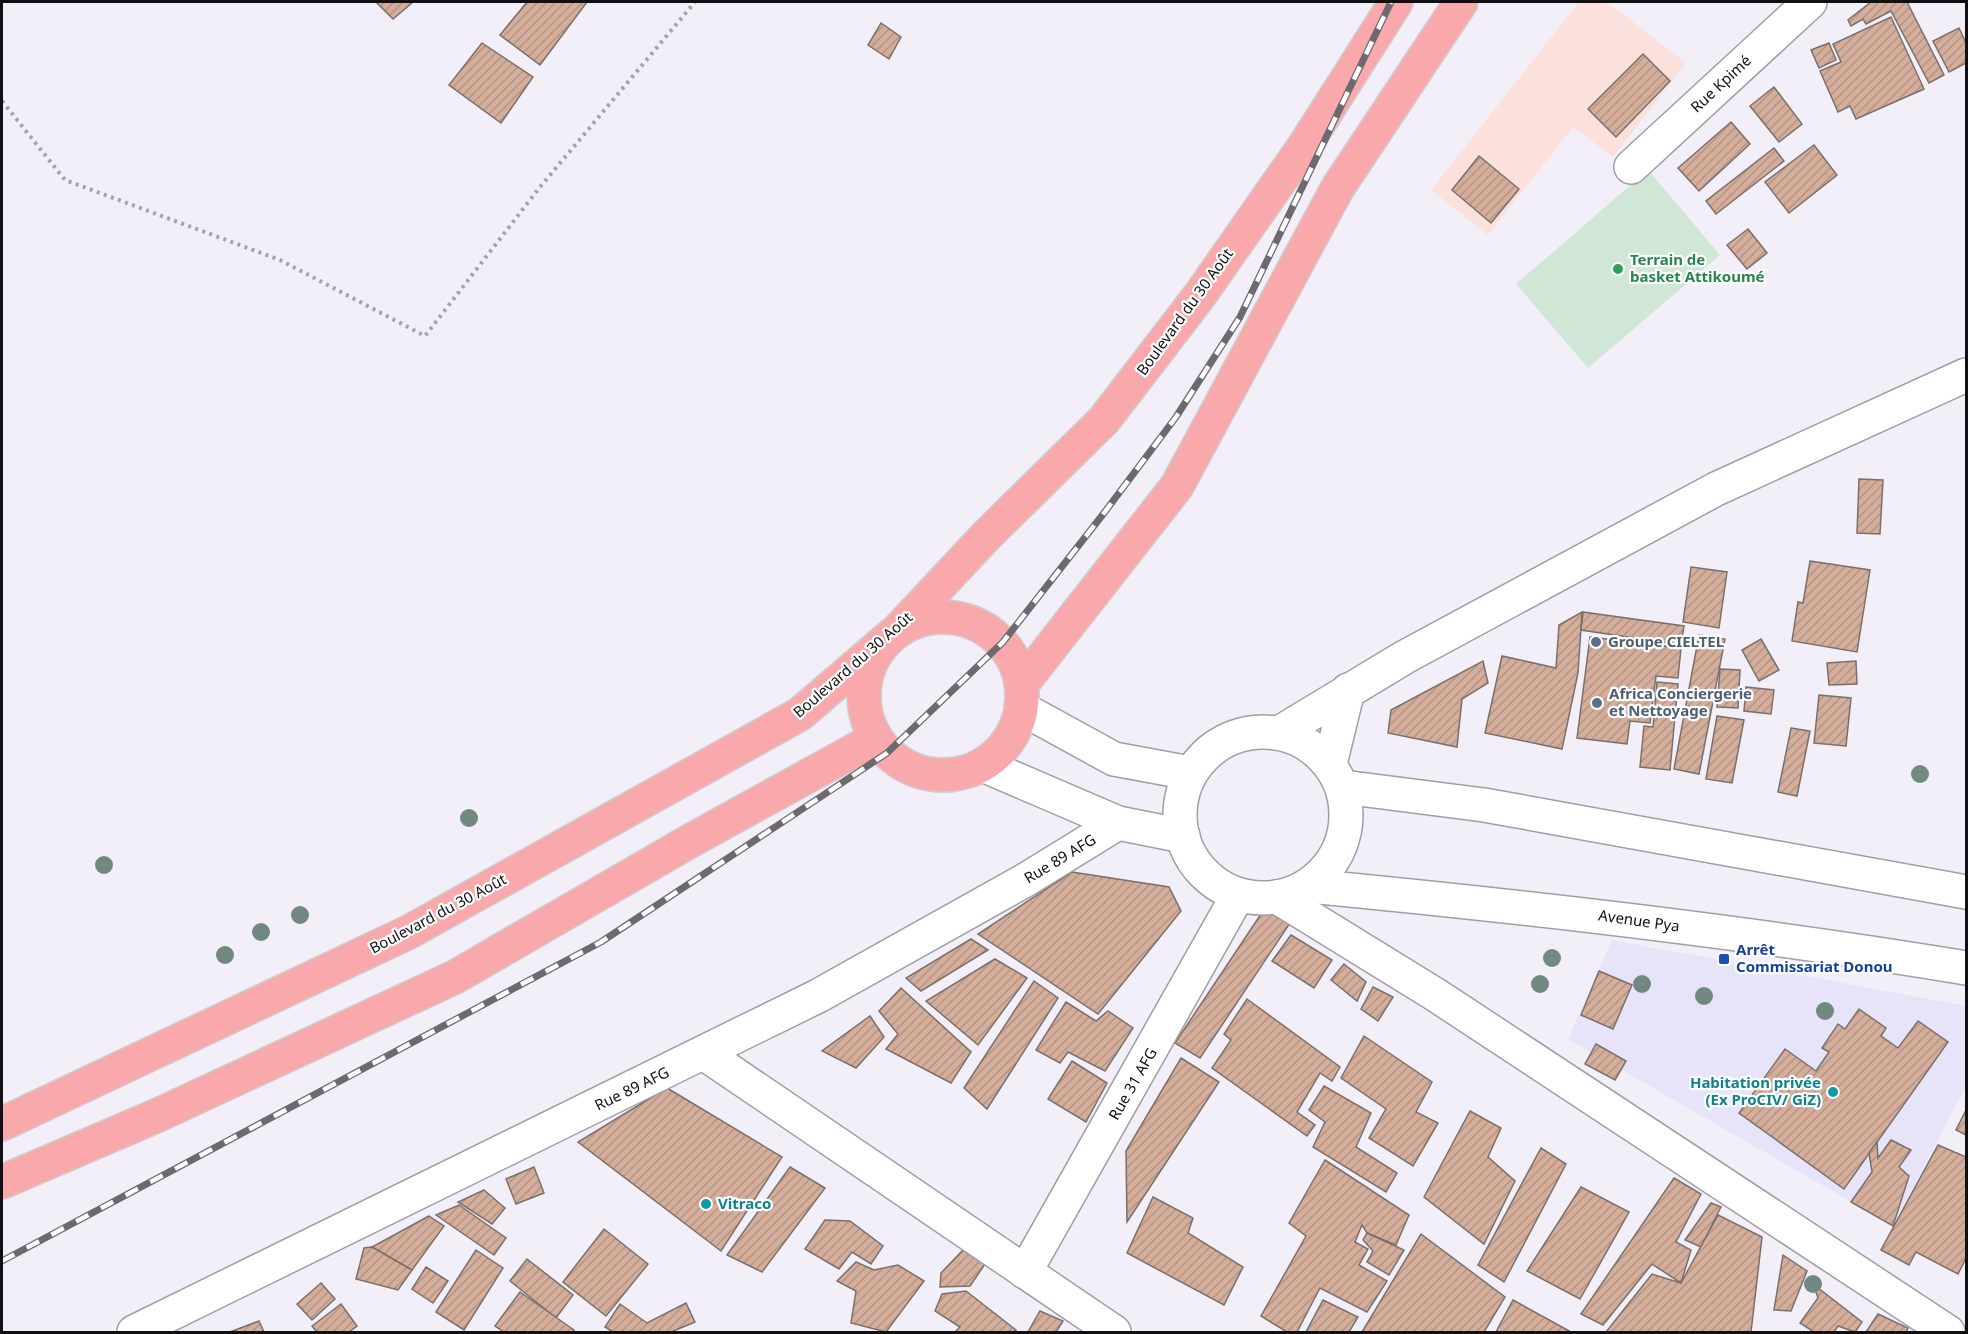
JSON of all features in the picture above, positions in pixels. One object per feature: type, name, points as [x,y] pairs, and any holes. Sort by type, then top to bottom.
[{"type":"highway","name":"Boulevard du 30 Août","points":[[2,1124],[420,927],[800,714],[898,630],[987,535],[1104,420],[1200,296],[1305,145],[1396,2]]},
{"type":"highway","points":[[1022,696],[1015,662],[1003,642],[985,628],[964,618],[942,615],[918,619],[898,630],[876,651],[864,680],[864,711],[875,739],[887,753],[908,768],[933,775],[958,774],[983,765],[1000,750],[1014,731],[1022,696],[1177,486],[1337,189],[1461,2]]},
{"type":"highway","points":[[2,1182],[156,1116],[454,977],[680,847],[875,739]]},
{"type":"street","name":"Rue Kpimé","points":[[1631,167],[1810,2]]},
{"type":"street","points":[[1279,733],[1348,690],[1716,489],[1966,375]]},
{"type":"street","points":[[1348,690],[1336,776],[1347,821],[1340,846],[1309,886],[1277,897],[1261,898],[1238,895],[1217,885],[1200,870],[1193,860],[1183,836],[1180,809],[1190,773],[1208,753],[1241,735],[1279,733],[1300,741],[1336,776],[1966,892]]},
{"type":"street","points":[[1022,696],[1114,759],[1190,773]]},
{"type":"street","points":[[983,765],[1118,823],[1183,836]]},
{"type":"street","name":"Rue 89 AFG","points":[[134,1332],[705,1054],[818,996],[1027,879],[1118,823]]},
{"type":"street","name":"Avenue Pya","points":[[1309,886],[1531,907],[1866,952],[1966,968]]},
{"type":"street","name":"Rue 31 AFG","points":[[1025,1272],[1238,895]]},
{"type":"street","points":[[1277,897],[1436,994],[1947,1332]]},
{"type":"street","points":[[705,1054],[1114,1332]]},
{"type":"path","points":[[2,101],[65,180],[280,260],[425,336],[540,187],[695,2]]},
{"type":"shaded area","points":[[1579,2],[1607,2],[1686,63],[1613,157],[1573,127],[1488,235],[1431,190]]},
{"type":"shaded area","points":[[1612,940],[1966,1006],[1966,1086],[1893,1226],[1568,1039]]},
{"type":"green space","name":"Terrain de basket Attikoumé","points":[[1648,170],[1720,255],[1588,368],[1516,284]]},
{"type":"building","points":[[376,2],[413,2],[393,19]]},
{"type":"building","points":[[527,2],[587,2],[540,65],[500,35]]},
{"type":"building","points":[[1871,2],[1907,2],[1944,75],[1929,83],[1891,11],[1866,24],[1863,19],[1851,26],[1848,20]]},
{"type":"building","points":[[1891,17],[1924,89],[1856,119],[1850,106],[1838,112],[1820,71],[1841,62],[1833,44]]},
{"type":"building","points":[[881,23],[901,37],[889,59],[868,45]]},
{"type":"building","points":[[1959,28],[1966,43],[1966,63],[1949,72],[1933,41]]},
{"type":"building","points":[[482,43],[533,77],[501,123],[449,85]]},
{"type":"building","points":[[1829,43],[1836,60],[1819,68],[1811,50]]},
{"type":"building","points":[[1643,54],[1670,81],[1616,137],[1588,109]]},
{"type":"building","points":[[1774,87],[1802,124],[1779,142],[1750,106]]},
{"type":"building","points":[[1731,122],[1750,144],[1699,191],[1678,168]]},
{"type":"building","points":[[1814,145],[1837,175],[1789,213],[1765,182]]},
{"type":"building","points":[[1774,148],[1784,161],[1716,214],[1706,201]]},
{"type":"building","points":[[1479,156],[1519,189],[1491,223],[1452,190]]},
{"type":"building","points":[[1748,229],[1767,253],[1747,269],[1727,245]]},
{"type":"building","points":[[1859,479],[1883,480],[1880,534],[1857,533]]},
{"type":"building","points":[[1810,561],[1870,570],[1857,652],[1792,641],[1798,602],[1803,603]]},
{"type":"building","points":[[1691,567],[1727,572],[1719,628],[1683,622]]},
{"type":"building","points":[[1582,612],[1578,673],[1562,749],[1485,733],[1502,656],[1556,668],[1559,625]]},
{"type":"building","points":[[1583,612],[1684,626],[1681,645],[1581,630]]},
{"type":"building","points":[[1699,635],[1725,639],[1699,774],[1674,769]]},
{"type":"building","points":[[1590,637],[1681,648],[1678,678],[1656,676],[1650,723],[1630,721],[1627,744],[1577,738]]},
{"type":"building","points":[[1761,639],[1779,670],[1759,681],[1742,650]]},
{"type":"building","points":[[1483,661],[1488,683],[1462,699],[1457,747],[1388,733],[1391,710]]},
{"type":"building","points":[[1856,661],[1857,684],[1829,685],[1827,663]]},
{"type":"building","points":[[1720,669],[1740,670],[1738,708],[1717,707]]},
{"type":"building","points":[[1657,682],[1678,684],[1670,770],[1640,767],[1644,726],[1653,727]]},
{"type":"building","points":[[1746,687],[1774,690],[1771,714],[1744,711]]},
{"type":"building","points":[[1819,695],[1851,698],[1846,746],[1814,743]]},
{"type":"building","points":[[1717,716],[1744,720],[1732,783],[1706,779]]},
{"type":"building","points":[[1791,728],[1810,731],[1797,796],[1778,792]]},
{"type":"building","points":[[1072,872],[1169,887],[1181,911],[1098,1014],[978,934]]},
{"type":"building","points":[[1265,908],[1290,923],[1200,1058],[1175,1043]]},
{"type":"building","points":[[1291,935],[1332,960],[1314,988],[1272,961]]},
{"type":"building","points":[[971,939],[988,950],[921,991],[906,978]]},
{"type":"building","points":[[995,959],[1027,978],[978,1045],[926,1001]]},
{"type":"building","points":[[1344,964],[1366,982],[1357,1001],[1331,980]]},
{"type":"building","points":[[1599,971],[1632,985],[1613,1029],[1581,1015]]},
{"type":"building","points":[[1034,981],[1058,998],[987,1109],[964,1088]]},
{"type":"building","points":[[1373,987],[1393,997],[1378,1021],[1361,1009]]},
{"type":"building","points":[[901,988],[971,1052],[951,1083],[886,1049],[898,1034],[879,1011]]},
{"type":"building","points":[[1247,999],[1340,1067],[1332,1081],[1320,1073],[1297,1112],[1315,1125],[1307,1136],[1212,1068],[1231,1040],[1224,1034]]},
{"type":"building","points":[[1066,1002],[1096,1021],[1108,1011],[1133,1028],[1105,1071],[1068,1052],[1060,1063],[1036,1050]]},
{"type":"building","name":"Habitation privée (Ex ProCIV/ GiZ)","points":[[1859,1009],[1886,1028],[1881,1036],[1898,1048],[1918,1021],[1948,1042],[1844,1189],[1739,1113],[1785,1049],[1816,1071],[1829,1052],[1822,1048],[1838,1024],[1845,1029]]},
{"type":"building","points":[[870,1016],[884,1037],[856,1068],[822,1051]]},
{"type":"building","points":[[1364,1036],[1432,1082],[1416,1112],[1438,1123],[1413,1166],[1369,1138],[1386,1109],[1341,1078]]},
{"type":"building","points":[[1596,1044],[1626,1061],[1615,1080],[1585,1064]]},
{"type":"building","points":[[1181,1058],[1219,1082],[1127,1222],[1126,1151]]},
{"type":"building","points":[[1072,1061],[1107,1083],[1086,1122],[1048,1099]]},
{"type":"building","points":[[1324,1086],[1371,1113],[1356,1147],[1397,1173],[1386,1192],[1313,1147],[1325,1122],[1309,1110]]},
{"type":"building","name":"Vitraco","points":[[667,1088],[782,1157],[721,1251],[578,1142]]},
{"type":"building","points":[[1966,1110],[1966,1135],[1956,1130]]},
{"type":"building","points":[[1470,1111],[1501,1128],[1488,1157],[1515,1181],[1484,1244],[1424,1197]]},
{"type":"building","points":[[1891,1140],[1911,1150],[1899,1167],[1909,1176],[1893,1226],[1851,1202],[1872,1172],[1869,1153],[1877,1142],[1878,1158]]},
{"type":"building","points":[[1938,1145],[1966,1157],[1966,1258],[1958,1274],[1916,1252],[1909,1265],[1881,1250]]},
{"type":"building","points":[[1541,1148],[1566,1164],[1504,1282],[1478,1265]]},
{"type":"building","points":[[1325,1160],[1409,1215],[1396,1245],[1367,1233],[1362,1225],[1355,1242],[1368,1249],[1359,1265],[1387,1281],[1367,1312],[1320,1288],[1297,1332],[1287,1332],[1261,1316],[1306,1236],[1289,1223]]},
{"type":"building","points":[[534,1167],[544,1193],[516,1204],[506,1179]]},
{"type":"building","points":[[790,1167],[825,1188],[762,1272],[727,1255]]},
{"type":"building","points":[[1674,1178],[1701,1194],[1676,1242],[1691,1250],[1681,1283],[1652,1264],[1603,1325],[1581,1314]]},
{"type":"building","points":[[1581,1187],[1629,1212],[1580,1299],[1527,1271]]},
{"type":"building","points":[[484,1190],[505,1208],[492,1224],[458,1202]]},
{"type":"building","points":[[1153,1197],[1193,1218],[1188,1233],[1243,1267],[1224,1305],[1127,1253]]},
{"type":"building","points":[[1711,1203],[1721,1207],[1701,1247],[1685,1240]]},
{"type":"building","points":[[459,1205],[506,1238],[494,1255],[436,1215]]},
{"type":"building","points":[[1718,1215],[1762,1237],[1751,1332],[1606,1332],[1652,1274],[1681,1283]]},
{"type":"building","points":[[429,1216],[444,1226],[412,1270],[372,1247]]},
{"type":"building","points":[[825,1220],[850,1221],[883,1246],[871,1264],[852,1252],[839,1269],[805,1249]]},
{"type":"building","points":[[604,1229],[648,1264],[606,1316],[563,1282]]},
{"type":"building","points":[[1367,1233],[1404,1250],[1389,1275],[1367,1262],[1373,1251],[1363,1240]]},
{"type":"building","points":[[1421,1234],[1505,1297],[1484,1332],[1362,1332]]},
{"type":"building","points":[[372,1247],[412,1270],[398,1290],[356,1279],[364,1248]]},
{"type":"building","points":[[476,1250],[503,1268],[464,1330],[436,1312]]},
{"type":"building","points":[[963,1250],[985,1264],[970,1286],[940,1287],[941,1273]]},
{"type":"building","points":[[1783,1255],[1807,1271],[1791,1311],[1774,1310]]},
{"type":"building","points":[[527,1259],[573,1295],[556,1318],[510,1281]]},
{"type":"building","points":[[856,1262],[874,1270],[898,1265],[924,1281],[886,1332],[851,1323],[856,1291],[837,1281]]},
{"type":"building","points":[[426,1267],[448,1281],[433,1303],[412,1289]]},
{"type":"building","points":[[321,1283],[335,1299],[312,1320],[297,1304]]},
{"type":"building","points":[[1813,1284],[1862,1322],[1855,1332],[1838,1326],[1834,1332],[1814,1332],[1800,1323],[1818,1298]]},
{"type":"building","points":[[966,1291],[1016,1330],[1014,1332],[955,1332],[960,1327],[935,1311],[942,1294]]},
{"type":"building","points":[[520,1292],[574,1330],[572,1332],[504,1332],[495,1326]]},
{"type":"building","points":[[1323,1300],[1358,1317],[1349,1332],[1306,1332]]},
{"type":"building","points":[[1513,1300],[1571,1332],[1496,1332]]},
{"type":"building","points":[[686,1303],[695,1322],[671,1332],[613,1332],[605,1327],[620,1304],[647,1323]]},
{"type":"building","points":[[341,1304],[357,1326],[349,1332],[317,1332],[312,1326]]},
{"type":"building","points":[[1040,1311],[1063,1321],[1056,1332],[1028,1332]]},
{"type":"building","points":[[1878,1314],[1908,1328],[1906,1332],[1866,1332]]},
{"type":"building","points":[[259,1321],[264,1332],[230,1332]]},
{"type":"railway","points":[[2,1261],[601,942],[887,753],[1003,642],[1176,417],[1240,317],[1391,2]]},
{"type":"place","name":"Terrain de basket Attikoumé","points":[[1618,269]]},
{"type":"place","name":"Groupe CIELTEL","points":[[1596,642]]},
{"type":"place","name":"Africa Conciergerie et Nettoyage","points":[[1597,703]]},
{"type":"place","name":"Arrêt Commissariat Donou","points":[[1724,959]]},
{"type":"place","name":"Habitation privée (Ex ProCIV/ GiZ)","points":[[1833,1092]]},
{"type":"place","name":"Vitraco","points":[[706,1204]]}]
